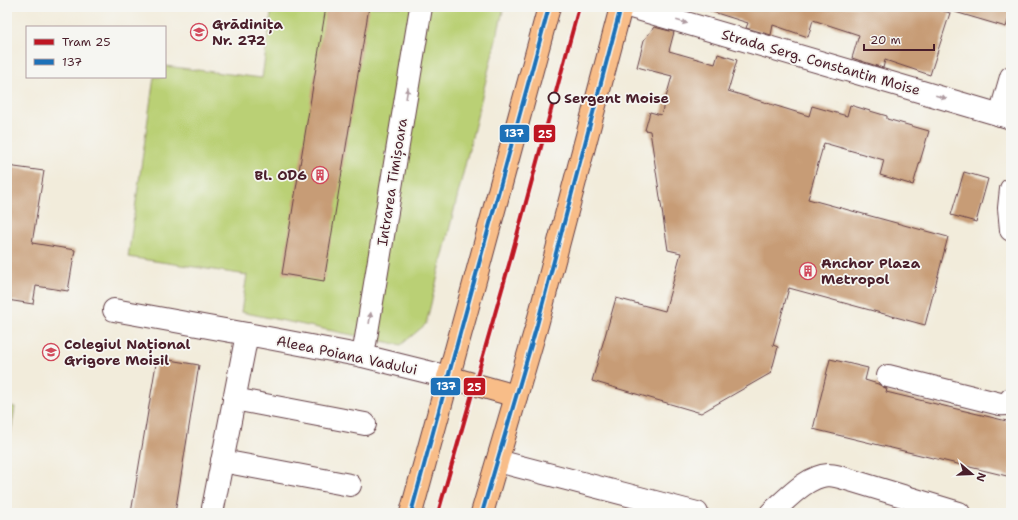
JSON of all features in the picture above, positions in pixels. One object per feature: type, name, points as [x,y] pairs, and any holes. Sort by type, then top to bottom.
[{"type":"main road","points":[[411,513],[549,7]]},
{"type":"main road","points":[[482,513],[543,302],[622,7]]},
{"type":"main road","points":[[448,377],[516,396]]},
{"type":"street","name":"Intrarea Timișoara","points":[[364,356],[421,7]]},
{"type":"street","name":"Strada Serg. Constantin Moise","points":[[631,7],[1006,116]]},
{"type":"street","points":[[1006,116],[1011,77]]},
{"type":"street","points":[[1011,189],[1009,208],[1011,230]]},
{"type":"street","name":"Aleea Poiana Vadului","points":[[114,310],[364,356],[448,377]]},
{"type":"street","points":[[212,513],[247,334]]},
{"type":"street","points":[[888,376],[1000,404],[1008,403],[1011,399]]},
{"type":"street","points":[[234,399],[365,424]]},
{"type":"street","points":[[222,461],[350,485]]},
{"type":"street","points":[[498,461],[697,513]]},
{"type":"street","points":[[771,513],[809,480],[819,476],[828,475],[840,477],[959,513]]},
{"type":"green space","points":[[272,7],[504,7],[426,324],[401,345],[241,312],[247,275],[128,257],[154,78],[166,78],[166,66],[262,78]]},
{"type":"green space","points":[[7,405],[15,407],[7,456]]},
{"type":"building","name":"Bl. OD6","points":[[326,7],[369,7],[324,281],[282,274]]},
{"type":"building","points":[[710,7],[931,7],[950,13],[930,75],[885,60],[883,68],[852,58],[859,35],[813,20],[808,37],[773,25],[771,35],[746,28],[748,23],[710,11]]},
{"type":"building","points":[[956,7],[1011,7],[1011,12],[1006,27],[955,12]]},
{"type":"building","name":"Anchor Plaza Metropol","points":[[654,27],[674,32],[669,51],[715,64],[718,54],[737,60],[728,91],[809,116],[812,106],[847,116],[850,105],[887,116],[887,119],[929,131],[913,185],[880,175],[884,160],[824,143],[808,199],[948,237],[925,325],[789,288],[773,345],[778,347],[771,373],[701,413],[592,381],[616,298],[665,311],[681,253],[668,250],[650,131],[645,130],[650,112],[661,115],[672,76],[637,67],[644,40]]},
{"type":"building","points":[[7,166],[44,171],[32,243],[75,250],[68,291],[36,286],[33,304],[7,300]]},
{"type":"building","points":[[964,172],[988,179],[976,222],[951,215]]},
{"type":"building","points":[[157,358],[199,365],[175,513],[131,513]]},
{"type":"building","points":[[830,359],[868,368],[865,380],[878,384],[887,389],[886,392],[1011,422],[1011,477],[813,429]]},
{"type":"tram line","name":"25","points":[[438,513],[510,261],[579,7]]},
{"type":"transit line","name":"137","points":[[411,513],[549,7]]},
{"type":"transit line","name":"137","points":[[482,513],[537,325],[621,7]]},
{"type":"place","name":"Grădinița Nr. 272","points":[[199,32]]},
{"type":"place","name":"Sergent Moise","points":[[554,98]]},
{"type":"place","name":"Bl. OD6","points":[[320,175]]},
{"type":"place","name":"Anchor Plaza Metropol","points":[[808,271]]},
{"type":"place","name":"Colegiul Național Grigore Moisil","points":[[51,352]]}]
